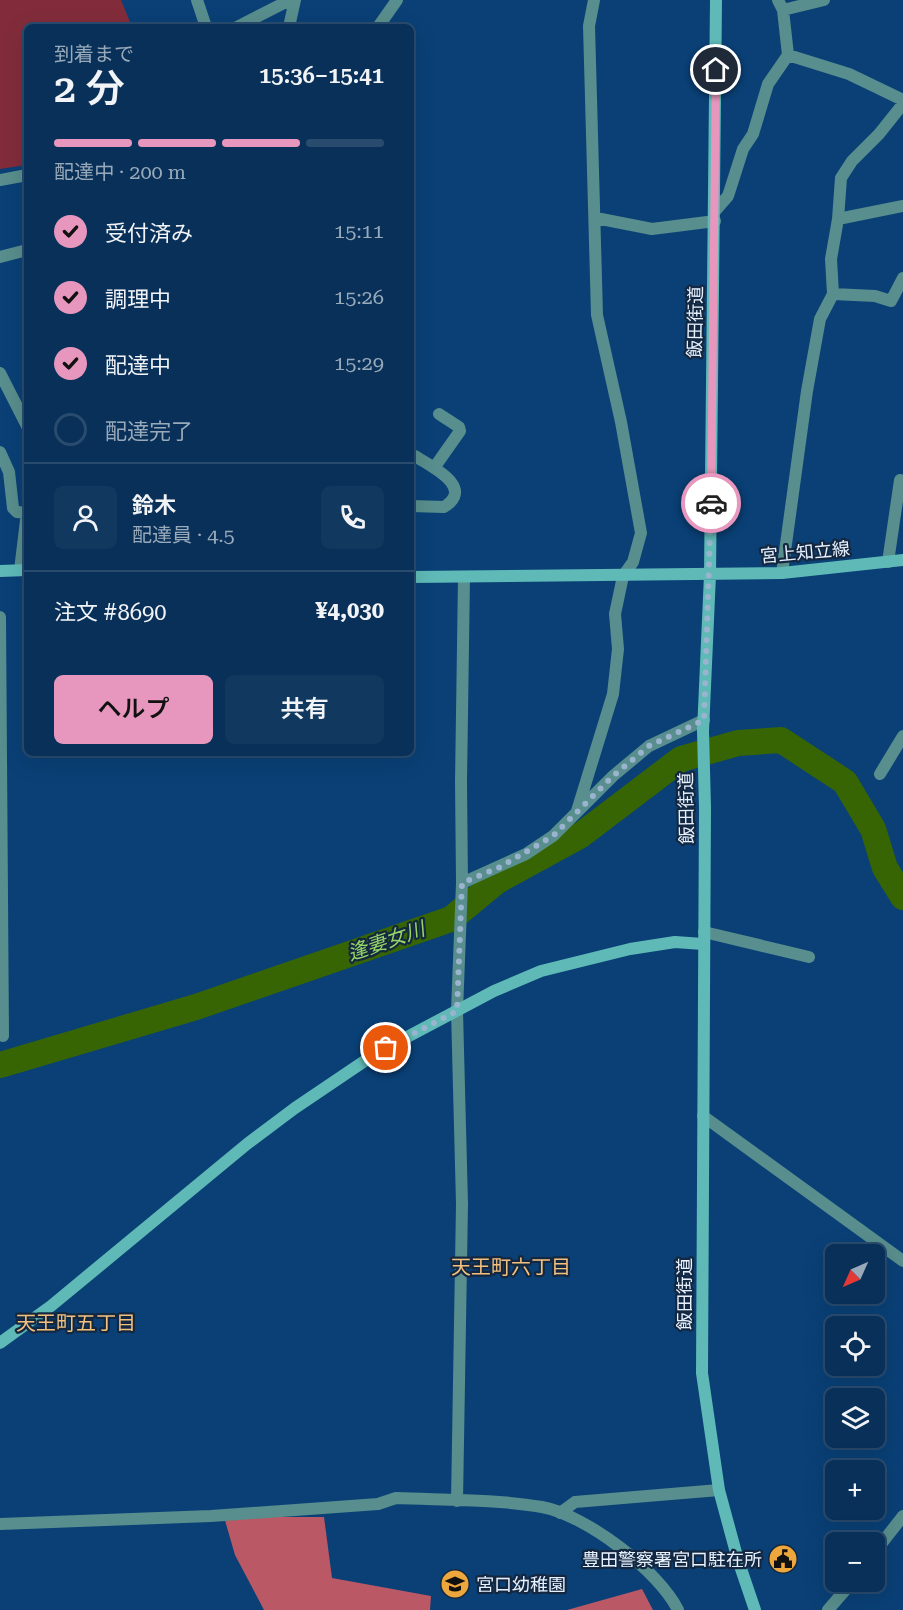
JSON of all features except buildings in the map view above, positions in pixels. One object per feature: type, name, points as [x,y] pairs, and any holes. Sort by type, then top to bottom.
[{"type":"main road","name":"飯田街道","points":[[716,0],[710,575],[703,725],[705,808],[702,1373],[719,1490],[738,1560],[755,1610]]},
{"type":"main road","name":"宮上知立線","points":[[414,577],[783,573],[903,561]]},
{"type":"main road","points":[[0,571],[23,570]]},
{"type":"main road","points":[[0,1343],[51,1306],[247,1144],[295,1108],[375,1054],[518,980],[541,971],[630,949],[703,938]]},
{"type":"street","points":[[197,0],[205,24]]},
{"type":"street","points":[[243,24],[292,0]]},
{"type":"street","points":[[289,24],[292,0]]},
{"type":"street","points":[[380,24],[397,0]]},
{"type":"street","points":[[577,811],[615,681],[618,649],[615,614],[623,576],[633,562],[641,533],[619,412],[597,315],[589,26],[594,0]]},
{"type":"street","points":[[596,219],[652,229],[715,216],[728,196],[743,149],[753,134],[768,84],[788,55],[781,5],[824,0]]},
{"type":"street","points":[[783,573],[792,513],[798,441],[820,319],[833,294],[831,259],[838,219],[841,178],[852,161],[879,135],[903,102],[849,74],[788,55]]},
{"type":"street","points":[[0,180],[24,176]]},
{"type":"street","points":[[838,219],[903,206]]},
{"type":"street","points":[[0,257],[24,253]]},
{"type":"street","points":[[833,294],[875,296],[891,301],[903,278]]},
{"type":"street","points":[[0,373],[24,420]]},
{"type":"street","points":[[434,468],[460,431],[439,414]]},
{"type":"street","points":[[0,452],[9,472],[14,508],[17,512],[24,513]]},
{"type":"street","points":[[414,456],[453,482],[454,495],[450,503],[444,507],[414,506]]},
{"type":"street","points":[[888,562],[900,480]]},
{"type":"street","points":[[23,570],[24,551]]},
{"type":"street","points":[[457,1501],[462,1204],[457,1011],[462,886],[464,577]]},
{"type":"street","points":[[0,617],[3,1036]]},
{"type":"street","points":[[462,886],[526,854],[553,836],[577,811],[649,746],[703,725]]},
{"type":"street","points":[[880,774],[903,736]]},
{"type":"street","points":[[703,938],[809,957]]},
{"type":"street","points":[[703,1116],[903,1261]]},
{"type":"street","points":[[560,1513],[575,1502],[719,1490]]},
{"type":"street","points":[[0,1524],[211,1516],[378,1504],[396,1498],[543,1507],[560,1513],[598,1533],[646,1568],[662,1584],[678,1610]]},
{"type":"street","points":[[885,1539],[903,1516]]},
{"type":"street","points":[[828,1610],[844,1592]]},
{"type":"shaded area","points":[[0,0],[121,0],[131,24],[24,24],[24,165],[0,169]]},
{"type":"shaded area","points":[[224,1517],[324,1517],[332,1578],[431,1596],[430,1610],[264,1610],[235,1555]]},
{"type":"shaded area","points":[[642,1589],[653,1610],[567,1610]]},
{"type":"waterway","name":"逢妻女川","points":[[0,1065],[196,1007],[451,919],[497,881],[581,835],[681,759],[738,743],[781,740],[845,782],[873,829],[885,868],[903,897]]},
{"type":"way so far","points":[[386,1048],[457,1011],[462,883],[526,854],[553,836],[613,776],[649,746],[704,720],[703,680],[710,575],[711,503]]},
{"type":"place","name":"豊田警察署宮口駐在所","points":[[783,1559]]},
{"type":"place","name":"宮口幼稚園","points":[[455,1584]]},
{"type":"district","name":"天王町六丁目","points":[[511,1267]]},
{"type":"district","name":"天王町五丁目","points":[[76,1323]]},
{"type":"route","points":[[711,503],[716,70]]}]
